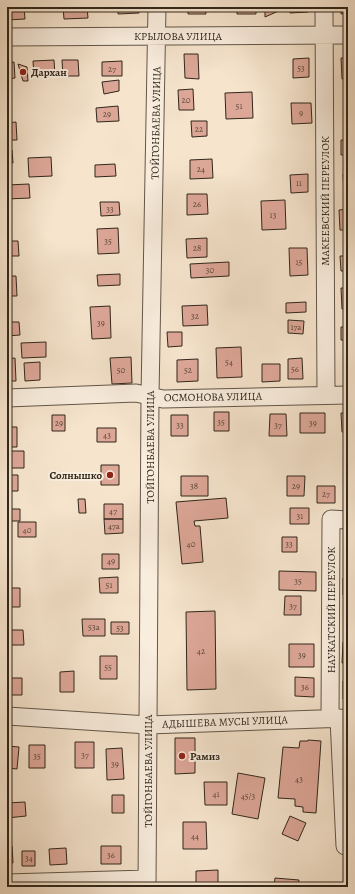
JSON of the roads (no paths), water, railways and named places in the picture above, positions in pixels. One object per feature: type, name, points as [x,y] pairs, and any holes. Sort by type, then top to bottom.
[{"type":"street","name":"ТОЙГОНБАЕВА УЛИЦА","points":[[147,883],[150,396],[157,7]]},
{"type":"street","name":"МАКЕЕВСКИЙ ПЕРЕУЛОК","points":[[324,7],[326,394]]},
{"type":"street","name":"КРЫЛОВА УЛИЦА","points":[[7,37],[348,35]]},
{"type":"street","name":"ОСМОНОВА УЛИЦА","points":[[7,398],[136,393],[163,399],[326,394],[348,395]]},
{"type":"street","name":"НАУКАТСКИЙ ПЕРЕУЛОК","points":[[339,718],[331,519],[348,520]]},
{"type":"street","name":"АДЫШЕВА МУСЫ УЛИЦА","points":[[7,716],[148,725],[339,718]]},
{"type":"street","points":[[339,718],[345,846]]},
{"type":"street","points":[[7,882],[147,883]]},
{"type":"place","name":"Дархан","points":[[23,72]]},
{"type":"place","name":"Солнышко","points":[[110,475]]},
{"type":"place","name":"Рамиз","points":[[182,756]]}]
